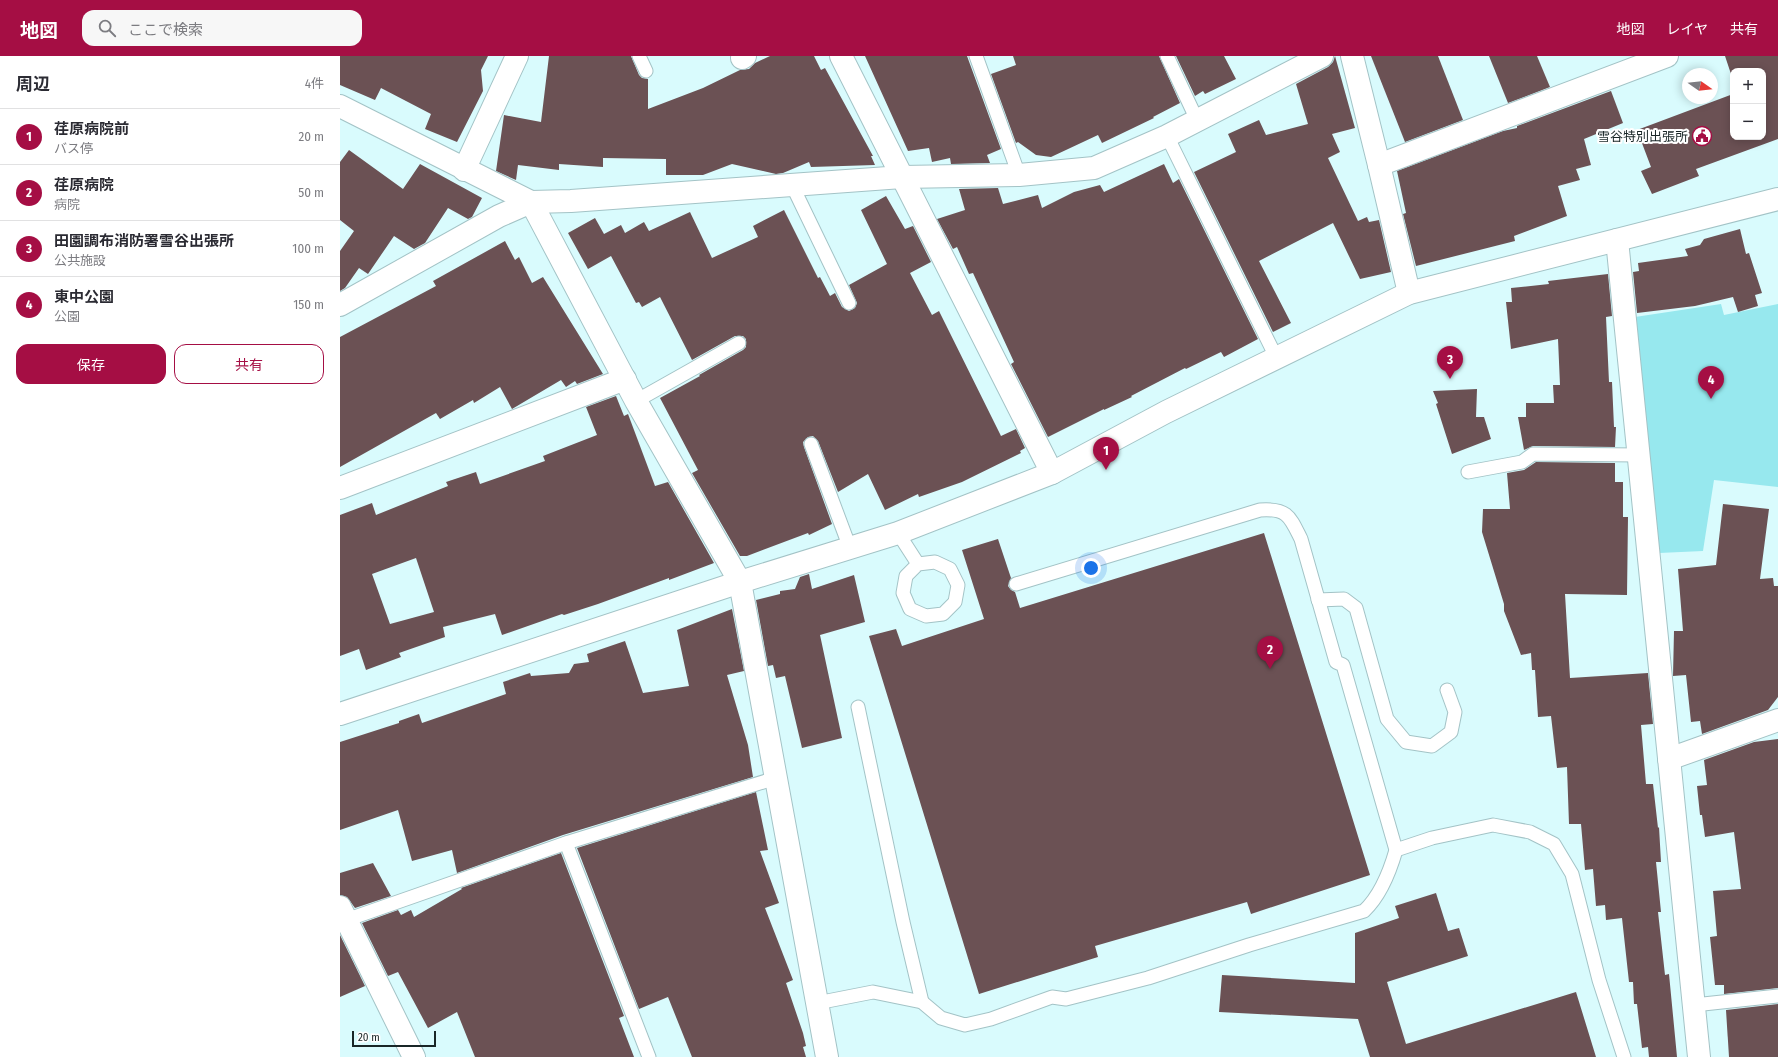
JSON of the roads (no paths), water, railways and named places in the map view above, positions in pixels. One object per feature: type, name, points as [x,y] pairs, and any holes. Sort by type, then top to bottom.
[{"type":"street","points":[[464,170],[517,56]]},
{"type":"street","points":[[841,56],[1052,473]]},
{"type":"street","points":[[340,305],[498,216],[531,202],[571,201],[902,177],[1019,175],[1094,168],[1168,136],[1322,56]]},
{"type":"street","points":[[1352,56],[1409,293]]},
{"type":"street","points":[[1379,166],[1667,56]]},
{"type":"street","points":[[340,106],[464,170],[531,202],[636,401],[740,582],[827,1057]]},
{"type":"street","points":[[340,714],[740,582],[898,533],[1052,473],[1166,412],[1409,293],[1778,199]]},
{"type":"street","points":[[1617,240],[1699,1057]]},
{"type":"street","points":[[340,488],[625,379]]},
{"type":"street","points":[[1669,759],[1778,720]]},
{"type":"street","points":[[343,914],[414,1057]]},
{"type":"lane","points":[[639,56],[646,71]]},
{"type":"lane","points":[[976,56],[1019,175]]},
{"type":"lane","points":[[1167,56],[1197,120]]},
{"type":"lane","points":[[1168,136],[1276,357]]},
{"type":"lane","points":[[792,185],[848,303]]},
{"type":"lane","points":[[636,401],[739,343]]},
{"type":"lane","points":[[811,444],[850,548]]},
{"type":"lane","points":[[1468,472],[1522,462],[1533,454],[1639,455]]},
{"type":"lane","points":[[817,1003],[873,992],[922,1002],[941,1018],[965,1025],[992,1020],[1052,997],[1066,998],[1148,978],[1249,945],[1364,911],[1373,902],[1392,865],[1396,850],[1343,665],[1336,662],[1301,539],[1293,521],[1286,513],[1275,509],[1260,510],[1016,584]]},
{"type":"lane","points":[[898,533],[918,564]]},
{"type":"lane","points":[[935,562],[950,569],[958,585],[955,602],[943,614],[926,616],[910,608],[903,593],[906,576],[918,564],[935,562]]},
{"type":"lane","points":[[1318,600],[1344,599],[1356,608],[1387,720],[1406,742],[1432,746],[1451,732],[1455,712],[1447,690]]},
{"type":"lane","points":[[858,707],[903,922],[922,1002]]},
{"type":"lane","points":[[343,914],[776,778]]},
{"type":"lane","points":[[1396,850],[1432,838],[1493,825],[1530,832],[1554,844],[1572,874],[1600,980],[1624,1057]]},
{"type":"lane","points":[[566,843],[649,1057]]},
{"type":"lane","points":[[1694,1005],[1778,996]]},
{"type":"place","name":"雪谷特別出張所","points":[[1702,136]]},
{"type":"place","name":"田園調布消防署雪谷出張所","points":[[1450,379]]},
{"type":"place","name":"東中公園","points":[[1711,399]]},
{"type":"place","name":"荏原病院前","points":[[1106,470]]},
{"type":"place","name":"荏原病院","points":[[1270,669]]}]
